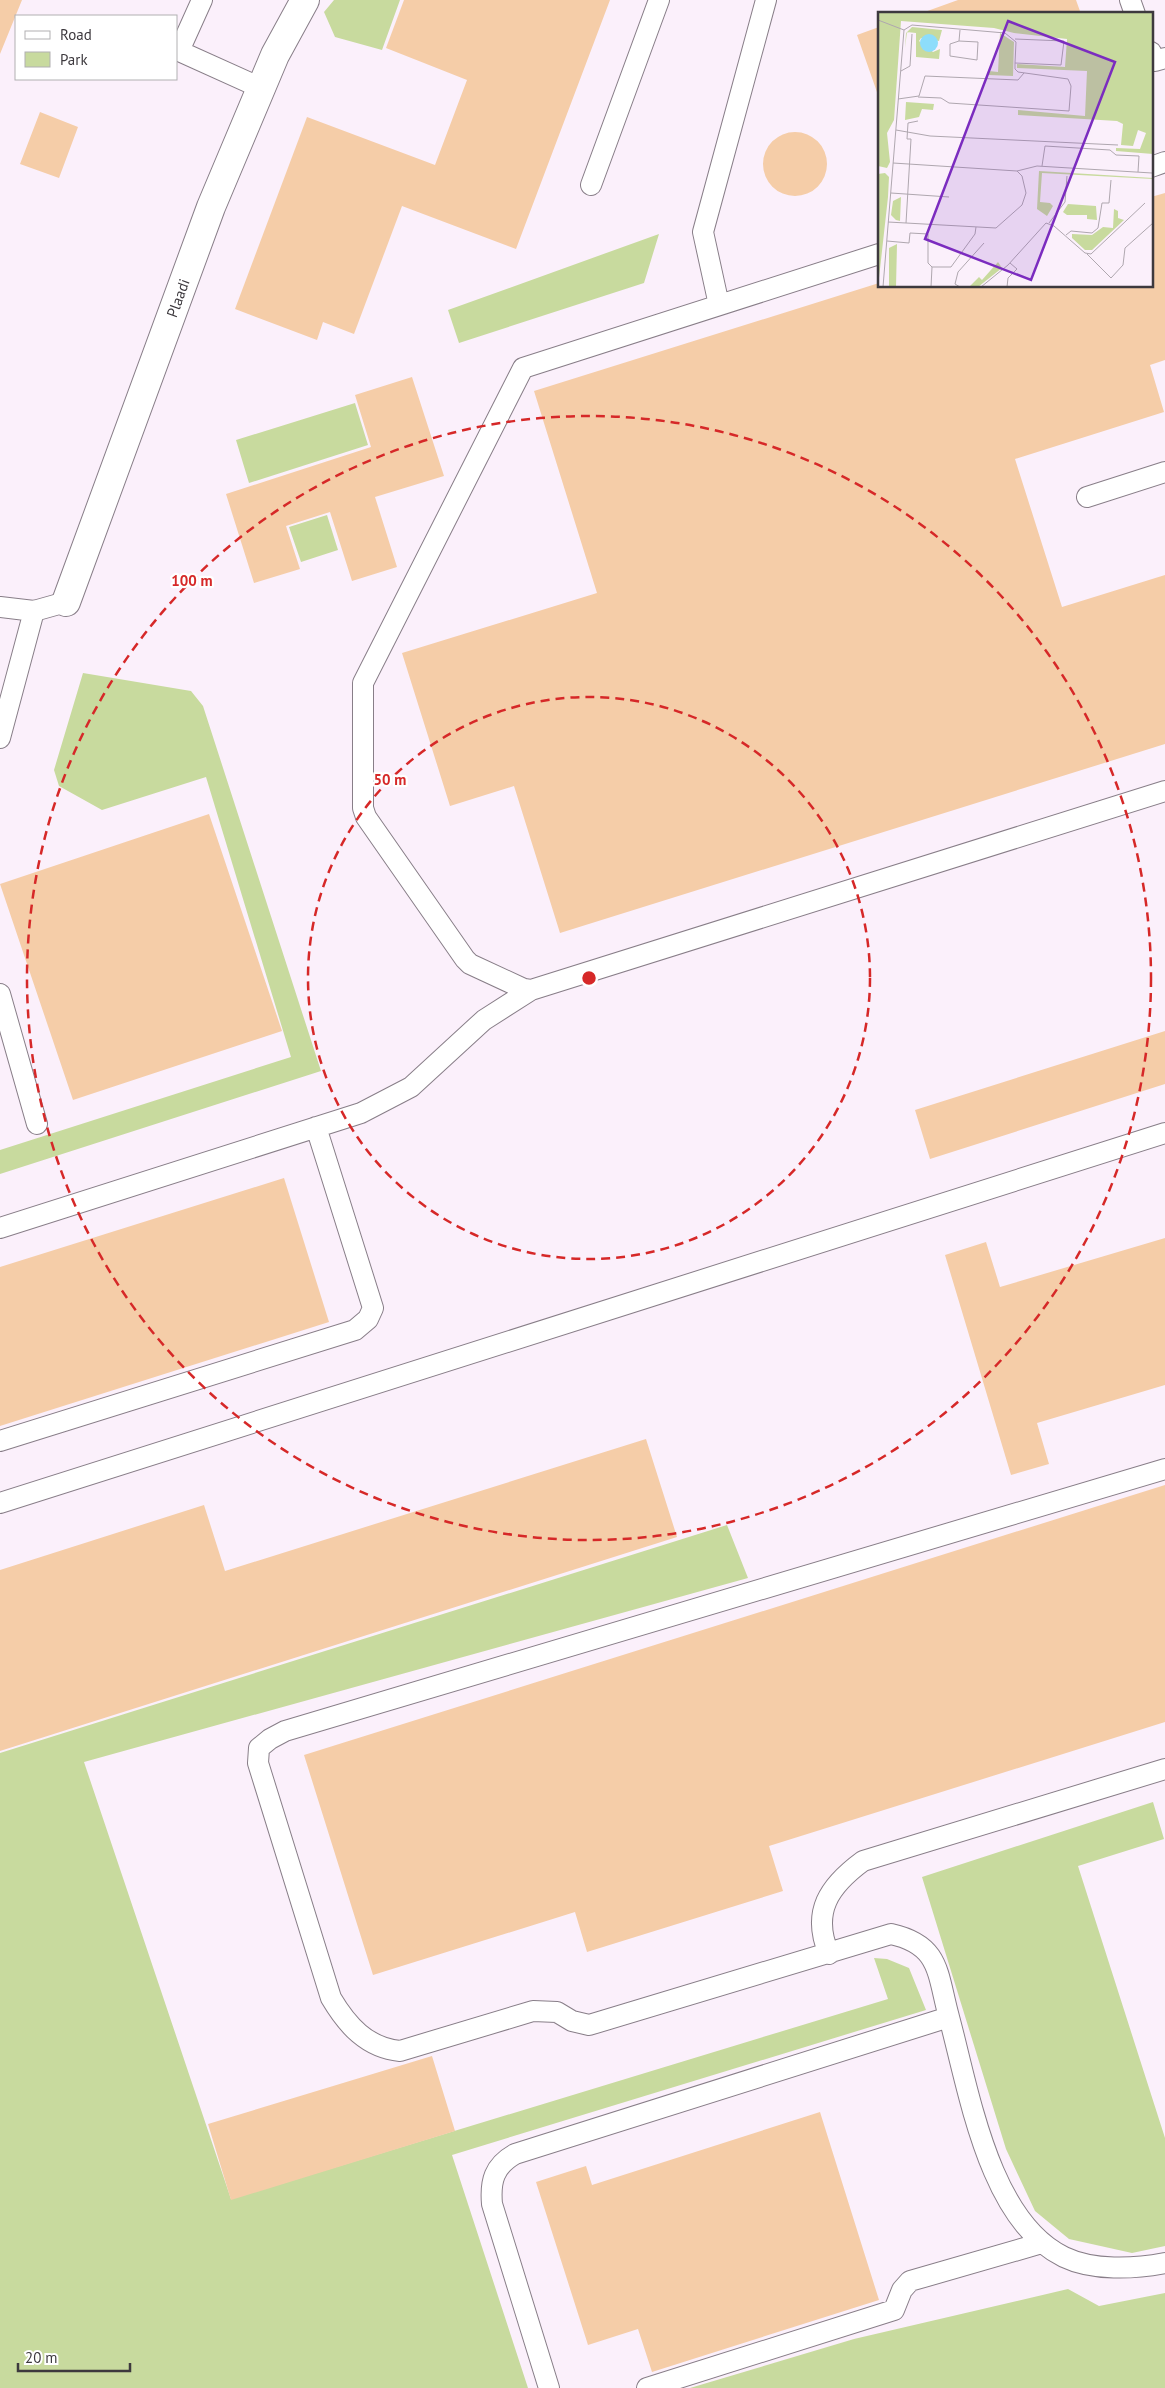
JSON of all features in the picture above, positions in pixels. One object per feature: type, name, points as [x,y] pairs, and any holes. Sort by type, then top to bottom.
[{"type":"street","name":"Plaadi","points":[[66,602],[211,207],[275,55],[305,0]]},
{"type":"lane","points":[[202,0],[179,51],[261,88]]},
{"type":"lane","points":[[591,185],[659,0]]},
{"type":"lane","points":[[719,305],[703,232],[766,0]]},
{"type":"lane","points":[[1130,0],[1134,12]]},
{"type":"lane","points":[[1152,54],[1155,61],[1165,58]]},
{"type":"lane","points":[[1152,167],[1165,162]]},
{"type":"lane","points":[[531,990],[524,989],[470,964],[464,958],[366,818],[363,808],[363,683],[523,368],[878,254]]},
{"type":"lane","points":[[1087,497],[1165,472]]},
{"type":"lane","points":[[0,607],[34,611],[66,602]]},
{"type":"lane","points":[[0,738],[4,708],[34,611]]},
{"type":"lane","points":[[0,1228],[361,1113],[411,1087],[484,1020],[531,990],[1165,791]]},
{"type":"lane","points":[[0,994],[37,1124]]},
{"type":"lane","points":[[0,1441],[346,1333],[363,1325],[373,1308],[316,1127]]},
{"type":"lane","points":[[0,1503],[1165,1133]]},
{"type":"lane","points":[[1165,1469],[285,1730],[270,1738],[259,1748],[258,1763],[331,1998],[345,2021],[368,2041],[387,2050],[400,2051],[533,2011],[557,2012],[572,2021],[589,2025],[891,1934],[906,1937],[922,1945],[933,1957],[986,2152],[998,2183],[1014,2211],[1042,2243],[1065,2257],[1094,2265],[1127,2267],[1165,2263]]},
{"type":"lane","points":[[829,1954],[824,1942],[822,1913],[829,1892],[846,1873],[863,1861],[1165,1769]]},
{"type":"lane","points":[[549,2388],[492,2204],[490,2187],[495,2172],[504,2161],[515,2154],[949,2018]]},
{"type":"lane","points":[[647,2388],[894,2310],[902,2290],[910,2281],[1042,2243]]},
{"type":"green space","points":[[334,0],[400,0],[382,50],[335,37],[324,12]]},
{"type":"green space","points":[[659,234],[644,283],[459,343],[448,310]]},
{"type":"green space","points":[[355,403],[368,445],[249,483],[236,440]]},
{"type":"green space","points":[[327,515],[338,550],[301,562],[289,527]]},
{"type":"green space","points":[[83,673],[191,691],[203,706],[321,1071],[0,1174],[0,1150],[291,1057],[206,777],[102,810],[59,786],[54,770]]},
{"type":"green space","points":[[727,1525],[748,1578],[84,1762],[231,2199],[888,1999],[874,1958],[887,1959],[909,1968],[926,2010],[452,2155],[528,2388],[0,2388],[0,1753]]},
{"type":"green space","points":[[1153,1802],[1164,1839],[1078,1866],[1165,2138],[1165,2246],[1132,2253],[1069,2239],[1035,2211],[1006,2149],[922,1877]]},
{"type":"green space","points":[[1068,2289],[1099,2306],[1165,2293],[1165,2388],[690,2388],[854,2339]]},
{"type":"building","points":[[0,0],[22,0],[15,15],[0,54]]},
{"type":"building","points":[[404,0],[610,0],[516,249],[402,206],[354,334],[323,322],[317,340],[235,309],[307,117],[435,165],[467,80],[386,48]]},
{"type":"building","points":[[958,0],[1076,0],[1080,12],[925,12]]},
{"type":"building","points":[[878,27],[878,95],[857,35]]},
{"type":"building","points":[[40,112],[78,127],[59,178],[20,164]]},
{"type":"building","points":[[795,132],[813,137],[818,141],[822,146],[827,164],[822,182],[818,187],[813,191],[795,196],[777,191],[772,187],[768,182],[763,164],[768,146],[772,141],[777,137]]},
{"type":"building","points":[[1165,193],[1165,360],[1150,365],[1164,412],[1015,459],[1062,607],[1165,575],[1165,744],[560,933],[514,786],[450,806],[402,653],[597,593],[534,391],[878,283],[878,288],[1152,288],[1152,197]]},
{"type":"building","points":[[412,377],[444,476],[375,497],[397,567],[352,581],[330,512],[286,526],[300,569],[254,583],[226,494],[371,447],[355,395]]},
{"type":"building","points":[[209,814],[282,1031],[73,1100],[0,884]]},
{"type":"building","points":[[1165,1031],[1165,1084],[930,1159],[915,1110]]},
{"type":"building","points":[[284,1178],[329,1322],[0,1426],[0,1267]]},
{"type":"building","points":[[1165,1238],[1165,1385],[1037,1423],[1049,1464],[1011,1475],[945,1255],[986,1242],[1000,1287]]},
{"type":"building","points":[[646,1439],[677,1537],[0,1751],[0,1570],[204,1505],[225,1571]]},
{"type":"building","points":[[1165,1485],[1165,1722],[769,1846],[783,1891],[587,1952],[575,1912],[373,1975],[304,1755]]},
{"type":"building","points":[[432,2056],[455,2131],[231,2200],[208,2124]]},
{"type":"building","points":[[820,2112],[879,2300],[652,2372],[638,2329],[588,2345],[536,2182],[586,2166],[592,2185]]}]
